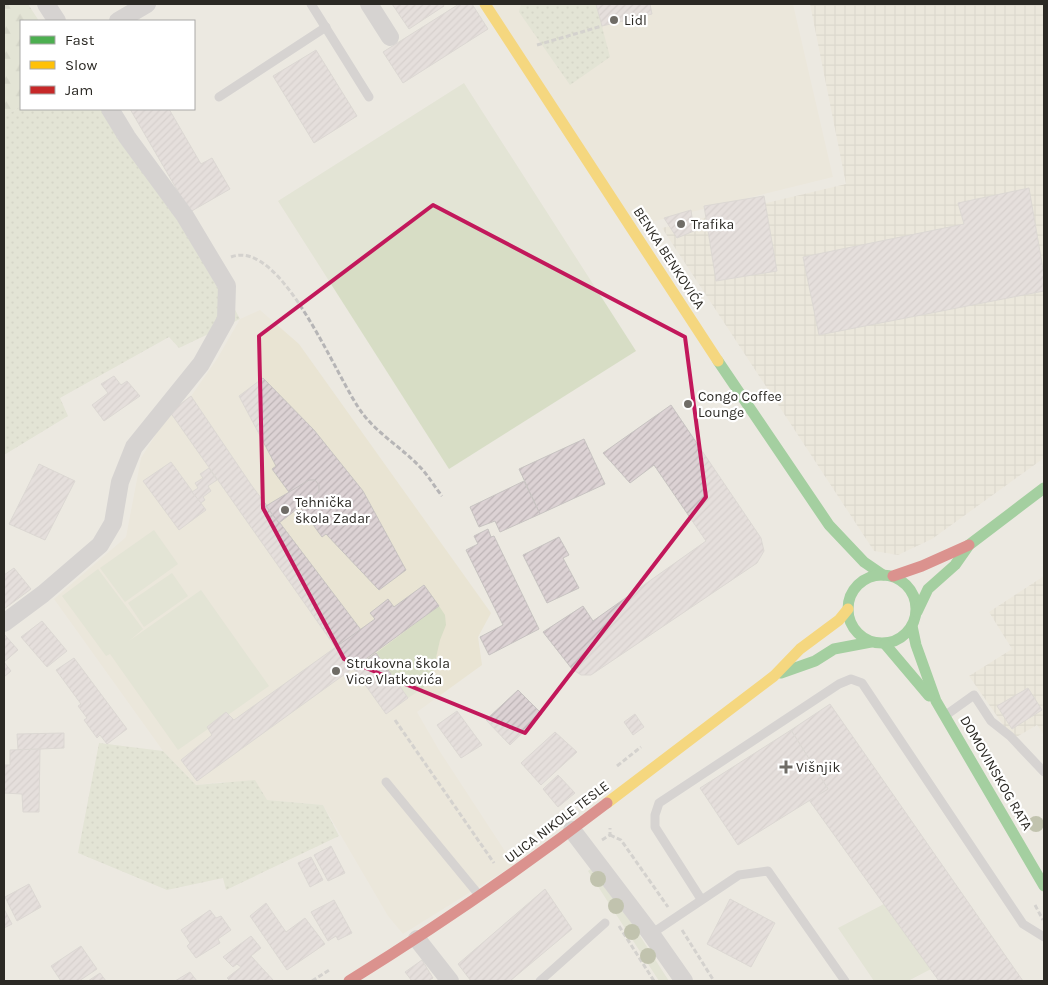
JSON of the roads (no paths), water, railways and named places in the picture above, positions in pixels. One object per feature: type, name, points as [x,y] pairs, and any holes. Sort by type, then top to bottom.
[{"type":"main road","name":"BENKA BENKOVIĆA","points":[[485,4],[714,354],[830,526],[858,556],[888,576]]},
{"type":"main road","points":[[852,592],[867,578],[910,572],[940,556],[969,545],[1044,488]]},
{"type":"main road","name":"BENKA BENKOVIĆA","points":[[830,526],[843,558]]},
{"type":"main road","points":[[848,574],[852,592],[848,609],[854,629],[871,642],[885,644],[897,640],[912,626],[928,589],[955,565],[969,545]]},
{"type":"main road","points":[[888,576],[903,582],[911,590],[917,612]]},
{"type":"main road","name":"ULICA NIKOLE TESLE","points":[[349,981],[418,939],[505,880],[774,676],[800,649],[839,620],[848,609]]},
{"type":"main road","name":"DOMOVINSKOG RATA","points":[[912,626],[914,641],[930,678],[936,701],[1044,886]]},
{"type":"main road","name":"ULICA NIKOLE TESLE","points":[[774,676],[815,661],[834,649],[871,642]]},
{"type":"main road","name":"DOMOVINSKOG RATA","points":[[885,644],[904,664],[924,692],[936,701]]},
{"type":"street","points":[[46,4],[55,20]]},
{"type":"street","points":[[120,20],[147,4]]},
{"type":"street","points":[[369,4],[390,37]]},
{"type":"street","points":[[4,623],[43,594],[100,545],[113,523],[120,482],[134,447],[201,364],[226,319],[227,286],[185,216],[127,137],[111,110]]},
{"type":"street","points":[[572,830],[684,981]]},
{"type":"street","points":[[418,939],[450,981]]},
{"type":"lane","points":[[311,4],[369,97]]},
{"type":"lane","points":[[219,97],[326,28]]},
{"type":"lane","points":[[701,899],[656,827],[655,815],[659,803],[786,717],[839,684],[851,679],[862,683],[1023,924],[1044,937]]},
{"type":"lane","points":[[945,715],[974,695],[991,720],[1010,736],[1044,772]]},
{"type":"lane","points":[[386,782],[481,897]]},
{"type":"lane","points":[[651,934],[739,875],[768,870],[845,981]]},
{"type":"lane","points":[[540,981],[605,923]]},
{"type":"place","name":"Lidl","points":[[614,20]]},
{"type":"place","name":"Trafika","points":[[681,224]]},
{"type":"place","name":"Congo Coffee Lounge","points":[[688,404]]},
{"type":"place","name":"Tehnička škola Zadar","points":[[285,510]]},
{"type":"place","name":"Strukovna škola Vice Vlatkovića","points":[[336,671]]},
{"type":"place","name":"Višnjik","points":[[786,767]]}]
